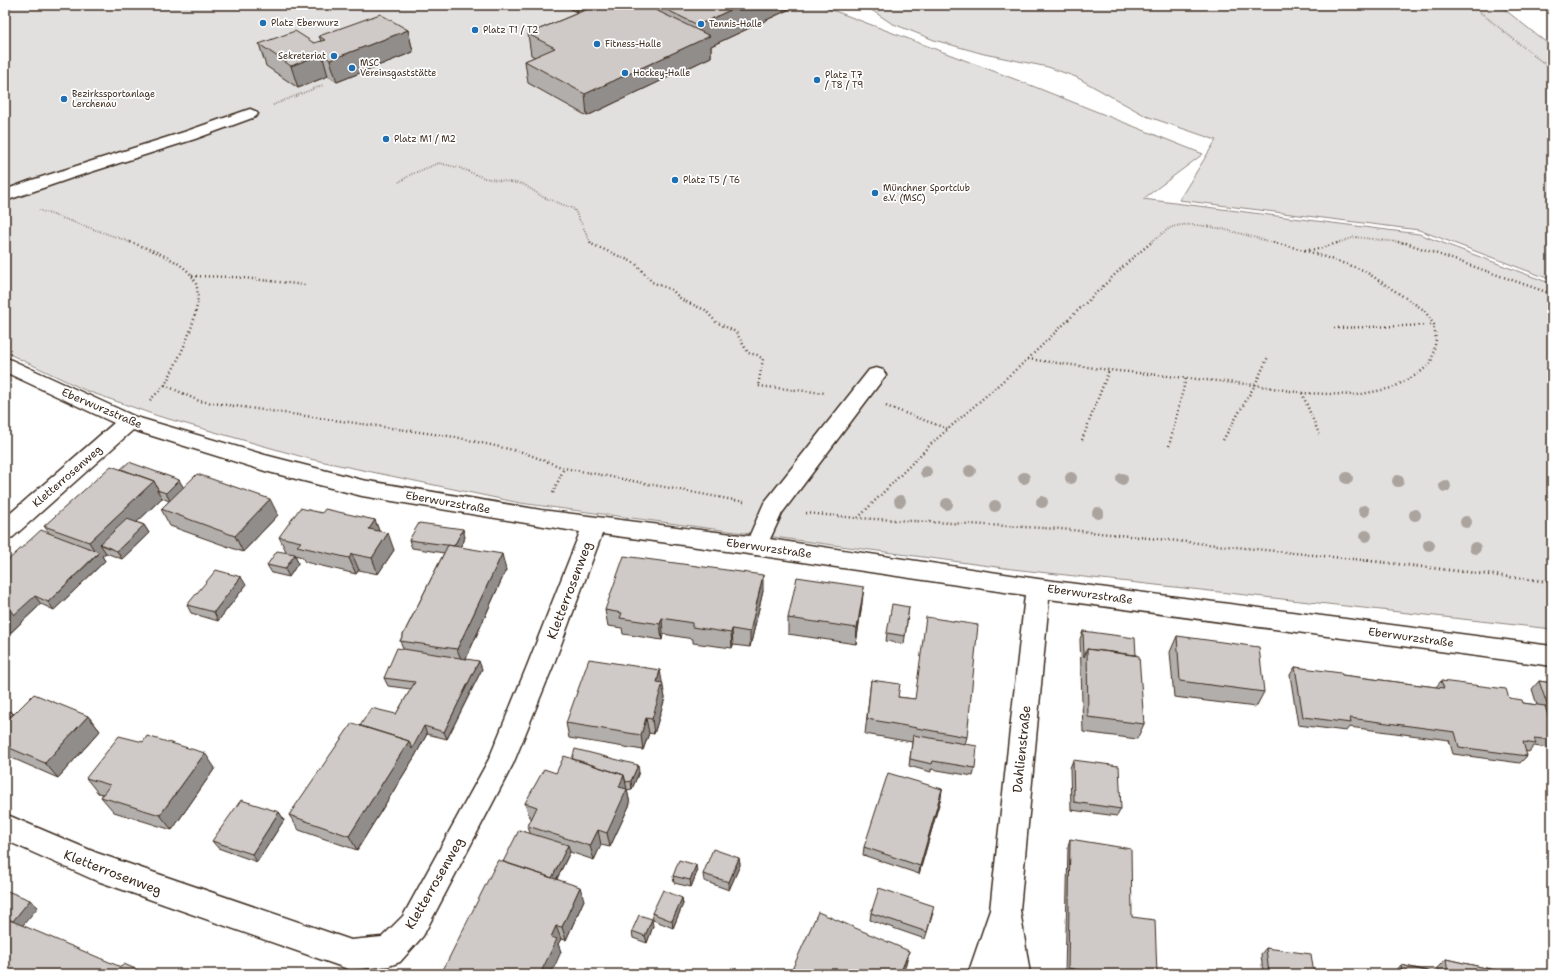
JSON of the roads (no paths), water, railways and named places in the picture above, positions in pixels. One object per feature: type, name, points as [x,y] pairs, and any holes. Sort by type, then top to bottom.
[{"type":"street","points":[[5,196],[46,180],[164,144],[250,114]]},
{"type":"street","name":"Eberwurzstraße","points":[[5,364],[129,422],[265,463],[362,488],[541,518],[756,546],[1038,588],[1552,656]]},
{"type":"street","points":[[756,546],[772,509],[876,375]]},
{"type":"street","name":"Kletterrosenweg","points":[[5,531],[129,422]]},
{"type":"street","name":"Kletterrosenweg","points":[[5,827],[92,865],[165,892],[351,954],[389,951],[413,926],[500,764],[540,666],[594,525]]},
{"type":"street","name":"Dahlienstraße","points":[[983,974],[1005,910],[1038,588]]},
{"type":"street","name":"Dahlienstraße","points":[[1005,910],[1015,974]]},
{"type":"place","name":"Platz Eberwurz","points":[[263,23]]},
{"type":"place","name":"Tennis-Halle","points":[[701,24]]},
{"type":"place","name":"Platz T1 / T2","points":[[475,30]]},
{"type":"place","name":"Fitness-Halle","points":[[597,44]]},
{"type":"place","name":"Sekreteriat","points":[[334,56]]},
{"type":"place","name":"MSC Vereinsgaststätte","points":[[352,68]]},
{"type":"place","name":"Hockey-Halle","points":[[625,73]]},
{"type":"place","name":"Platz T7 / T8 / T9","points":[[817,80]]},
{"type":"place","name":"Bezirkssportanlage Lerchenau","points":[[64,99]]},
{"type":"place","name":"Platz M1 / M2","points":[[386,139]]},
{"type":"place","name":"Platz T5 / T6","points":[[675,180]]},
{"type":"place","name":"Münchner Sportclub e.V. (MSC)","points":[[875,193]]}]
